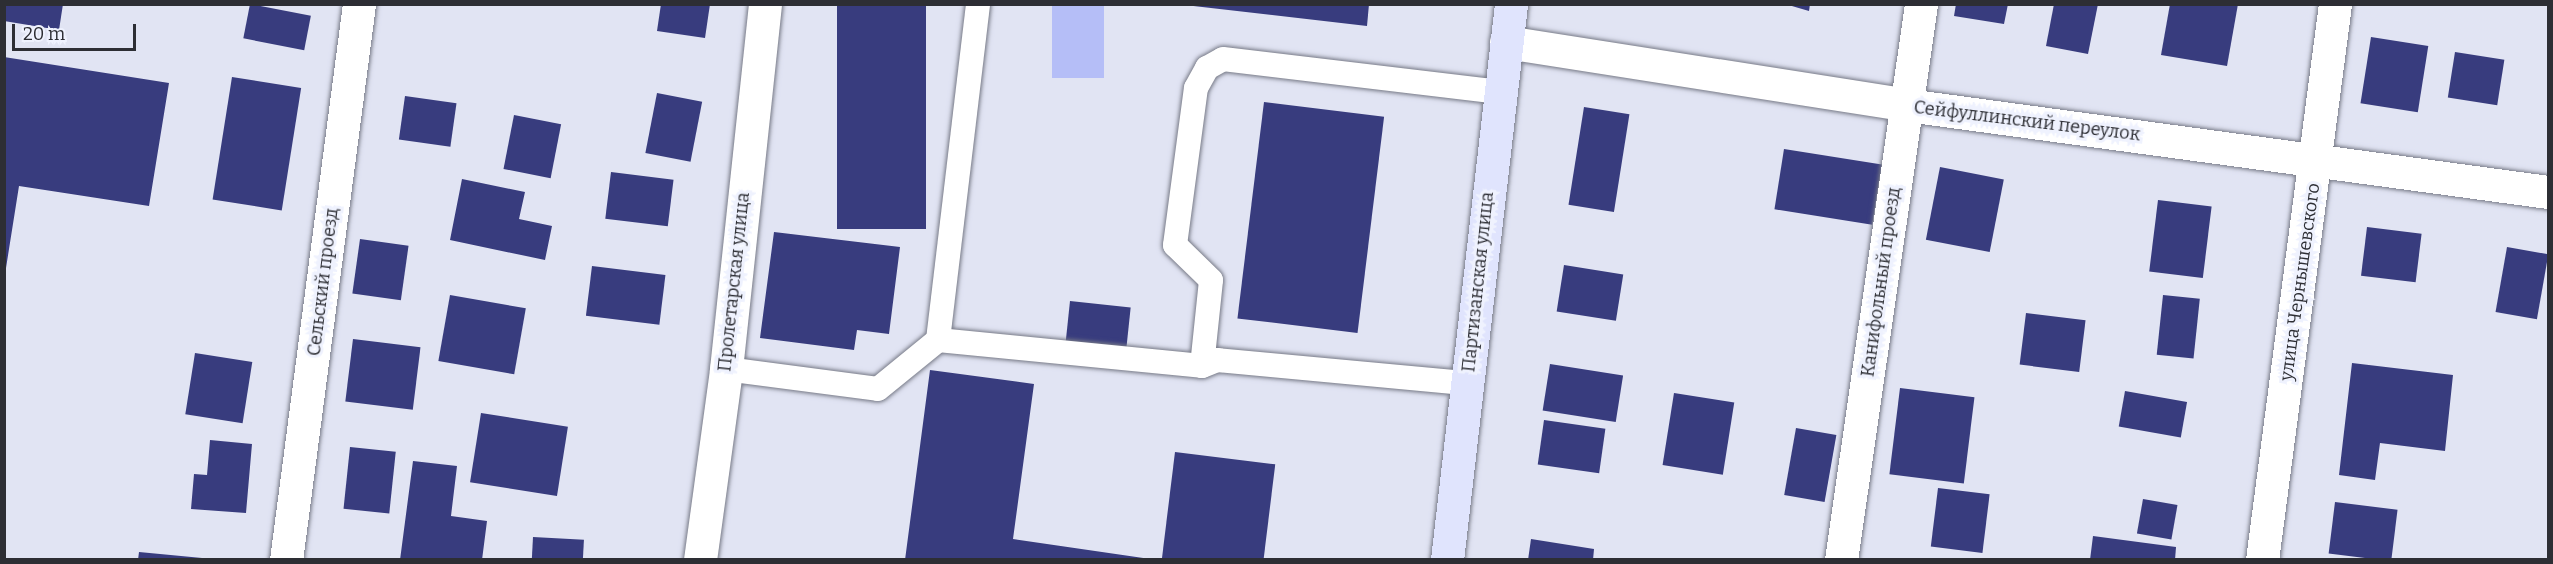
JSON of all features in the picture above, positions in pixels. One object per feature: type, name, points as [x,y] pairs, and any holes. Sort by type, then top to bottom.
[{"type":"main road","name":"Партизанская улица","points":[[1447,560],[1511,4]]},
{"type":"street","name":"Сельский проезд","points":[[286,560],[359,4]]},
{"type":"street","name":"Пролетарская улица","points":[[700,560],[726,369],[765,4]]},
{"type":"street","name":"Канифольный проезд","points":[[1841,560],[1921,4]]},
{"type":"street","name":"улица Чернышевского","points":[[2262,560],[2317,159],[2335,4]]},
{"type":"street","name":"Сейфуллинский переулок","points":[[1506,42],[1907,105],[2548,192]]},
{"type":"lane","points":[[726,369],[879,389],[938,340],[978,4]]},
{"type":"lane","points":[[1202,366],[1211,280],[1176,245],[1196,88],[1206,68],[1223,59],[1500,92]]},
{"type":"lane","points":[[938,340],[1202,366],[1217,360],[1467,383]]},
{"type":"shaded area","points":[[1052,5],[1104,5],[1104,78],[1052,78]]},
{"type":"building","points":[[4,4],[63,4],[59,30],[4,21]]},
{"type":"building","points":[[250,4],[311,16],[304,50],[243,38]]},
{"type":"building","points":[[661,4],[710,4],[705,38],[657,31]]},
{"type":"building","points":[[837,4],[926,4],[926,229],[837,229]]},
{"type":"building","points":[[1176,4],[1369,4],[1367,26]]},
{"type":"building","points":[[1785,4],[1810,4],[1809,11]]},
{"type":"building","points":[[1956,4],[2008,4],[2004,24],[1954,16]]},
{"type":"building","points":[[2054,4],[2098,4],[2088,54],[2046,46]]},
{"type":"building","points":[[2170,4],[2238,4],[2227,66],[2161,55]]},
{"type":"building","points":[[2371,37],[2428,46],[2418,112],[2361,103]]},
{"type":"building","points":[[2455,52],[2504,60],[2497,105],[2448,97]]},
{"type":"building","points":[[4,57],[169,83],[149,206],[19,186],[6,268]]},
{"type":"building","points":[[232,77],[301,88],[282,210],[213,199]]},
{"type":"building","points":[[657,93],[702,102],[691,162],[645,153]]},
{"type":"building","points":[[405,96],[456,103],[450,147],[399,140]]},
{"type":"building","points":[[1264,102],[1384,117],[1358,333],[1237,318]]},
{"type":"building","points":[[1584,107],[1629,114],[1614,212],[1569,205]]},
{"type":"building","points":[[514,115],[561,124],[551,178],[504,169]]},
{"type":"building","points":[[1784,149],[1882,164],[1872,225],[1774,209]]},
{"type":"building","points":[[1940,167],[2004,179],[1990,252],[1926,240]]},
{"type":"building","points":[[611,172],[674,180],[668,226],[605,219]]},
{"type":"building","points":[[462,179],[525,192],[519,219],[552,226],[545,260],[450,240]]},
{"type":"building","points":[[2158,200],[2212,207],[2203,278],[2149,271]]},
{"type":"building","points":[[2367,227],[2422,234],[2416,282],[2361,276]]},
{"type":"building","points":[[774,232],[900,247],[889,334],[857,330],[854,350],[760,338]]},
{"type":"building","points":[[360,239],[409,246],[401,300],[352,293]]},
{"type":"building","points":[[2507,247],[2548,254],[2537,319],[2496,312]]},
{"type":"building","points":[[1564,265],[1623,274],[1616,321],[1557,311]]},
{"type":"building","points":[[592,266],[665,275],[659,325],[586,316]]},
{"type":"building","points":[[450,295],[526,308],[514,374],[438,361]]},
{"type":"building","points":[[2163,295],[2200,299],[2194,359],[2157,355]]},
{"type":"building","points":[[1070,301],[1131,307],[1126,354],[1065,348]]},
{"type":"building","points":[[2026,313],[2086,320],[2079,372],[2020,365]]},
{"type":"building","points":[[353,339],[420,347],[413,410],[345,402]]},
{"type":"building","points":[[195,353],[252,362],[243,423],[185,414]]},
{"type":"building","points":[[2352,363],[2453,375],[2445,451],[2380,443],[2375,480],[2339,475]]},
{"type":"building","points":[[1550,364],[1623,376],[1616,422],[1543,410]]},
{"type":"building","points":[[930,370],[1034,384],[1013,539],[1157,560],[905,560]]},
{"type":"building","points":[[1900,388],[1974,397],[1964,483],[1889,474]]},
{"type":"building","points":[[2125,391],[2187,402],[2181,437],[2119,426]]},
{"type":"building","points":[[1674,393],[1734,403],[1723,475],[1663,465]]},
{"type":"building","points":[[481,413],[568,427],[557,496],[470,482]]},
{"type":"building","points":[[1544,420],[1605,429],[1599,473],[1538,465]]},
{"type":"building","points":[[1796,428],[1836,435],[1825,502],[1784,495]]},
{"type":"building","points":[[210,440],[252,444],[246,513],[191,509],[194,474],[207,475]]},
{"type":"building","points":[[350,447],[396,452],[389,513],[344,509]]},
{"type":"building","points":[[1175,452],[1275,464],[1263,560],[1162,560]]},
{"type":"building","points":[[413,461],[457,466],[451,516],[487,521],[482,560],[400,560]]},
{"type":"building","points":[[1938,488],[1990,494],[1982,553],[1931,547]]},
{"type":"building","points":[[2143,499],[2177,505],[2171,540],[2137,533]]},
{"type":"building","points":[[2335,502],[2398,510],[2391,560],[2329,554]]},
{"type":"building","points":[[2093,536],[2176,547],[2175,560],[2090,560]]},
{"type":"building","points":[[533,537],[584,540],[583,560],[532,560]]},
{"type":"building","points":[[1531,539],[1594,549],[1593,560],[1528,560]]},
{"type":"building","points":[[139,552],[202,558],[202,560],[138,560]]}]
